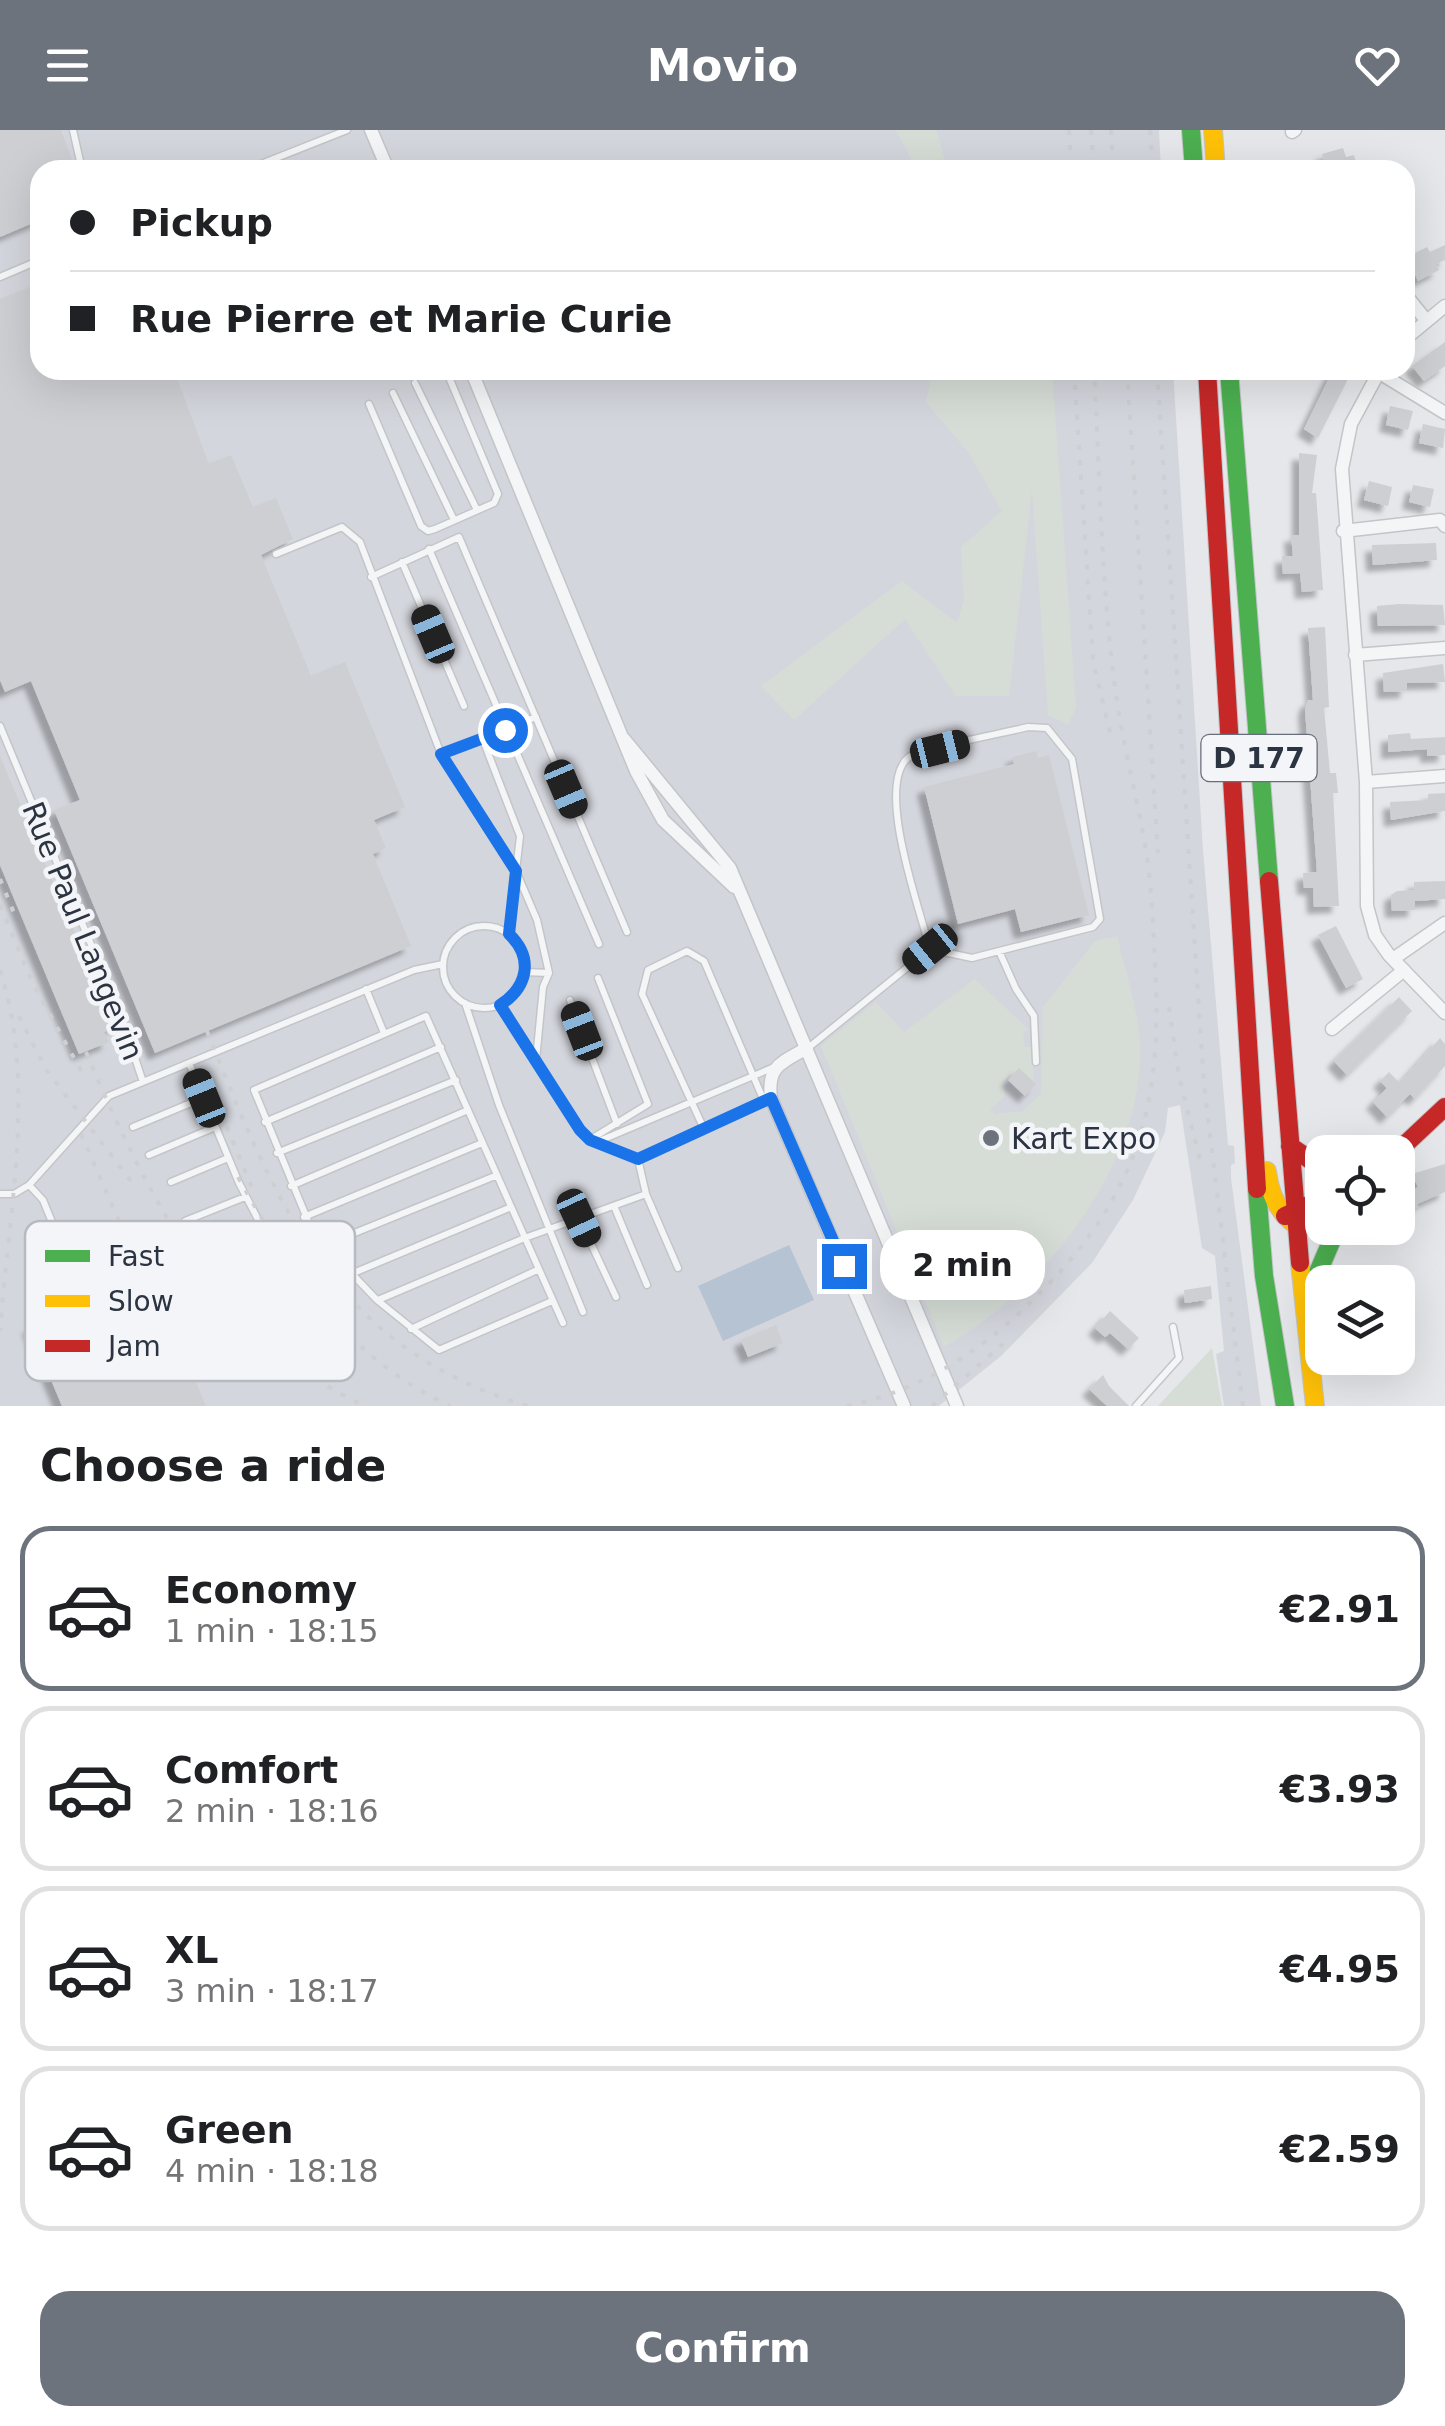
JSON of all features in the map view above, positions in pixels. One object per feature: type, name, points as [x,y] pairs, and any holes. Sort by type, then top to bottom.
[{"type":"main road","points":[[1191,130],[1193,160]]},
{"type":"main road","points":[[1213,130],[1215,160]]},
{"type":"main road","name":"D 177","points":[[1208,380],[1230,813]]},
{"type":"main road","name":"D 177","points":[[1230,380],[1290,1146],[1292,1217],[1316,1406]]},
{"type":"main road","points":[[1230,813],[1268,1185],[1292,1217],[1305,1218]]},
{"type":"main road","points":[[1230,813],[1264,1276],[1285,1406]]},
{"type":"main road","points":[[1415,1135],[1445,1107]]},
{"type":"main road","points":[[1290,1146],[1305,1156]]},
{"type":"main road","points":[[1264,1276],[1269,1246],[1292,1217],[1305,1209]]},
{"type":"main road","points":[[1328,1406],[1314,1288],[1330,1245]]},
{"type":"street","points":[[372,130],[384,160]]},
{"type":"street","points":[[1415,306],[1425,318]]},
{"type":"street","points":[[1415,328],[1445,306]]},
{"type":"street","points":[[475,380],[624,739],[662,820],[744,898]]},
{"type":"street","points":[[1374,380],[1351,424],[1342,469],[1343,531],[1366,782],[1367,906],[1376,935],[1393,959],[1445,1012]]},
{"type":"street","points":[[1393,380],[1445,413]]},
{"type":"street","points":[[1343,531],[1440,520],[1445,526]]},
{"type":"street","points":[[1356,655],[1445,648]]},
{"type":"street","points":[[624,739],[722,858],[744,898],[957,1406]]},
{"type":"street","points":[[1366,782],[1445,776]]},
{"type":"street","points":[[1393,959],[1445,923]]},
{"type":"street","points":[[1332,1029],[1404,970]]},
{"type":"street","points":[[807,1048],[773,1067],[768,1076],[767,1100],[904,1406]]},
{"type":"lane","points":[[73,130],[80,160]]},
{"type":"lane","points":[[271,160],[347,130]]},
{"type":"lane","points":[[0,277],[30,264]]},
{"type":"lane","points":[[370,404],[422,526],[428,531],[494,503],[498,494],[451,380]]},
{"type":"lane","points":[[415,383],[477,510]]},
{"type":"lane","points":[[393,392],[454,520]]},
{"type":"lane","points":[[276,554],[342,527],[360,542],[441,754],[516,871],[537,920],[548,973],[542,987],[536,1061]]},
{"type":"lane","points":[[371,577],[459,537],[627,932]]},
{"type":"lane","points":[[429,549],[600,944]]},
{"type":"lane","points":[[402,562],[464,706]]},
{"type":"lane","points":[[441,754],[536,717]]},
{"type":"lane","name":"Rue Paul Langevin","points":[[0,726],[122,1018],[143,1082]]},
{"type":"lane","points":[[1028,727],[1048,728],[1072,759],[1100,919],[1093,926],[972,958],[930,949],[895,810],[895,777],[910,756],[1028,727]]},
{"type":"lane","points":[[483,740],[520,836],[509,934]]},
{"type":"lane","points":[[465,1003],[478,1008],[500,1005],[521,986],[525,972],[522,951],[509,934],[496,927],[472,928],[450,943],[443,964],[445,978],[465,1003],[499,1105],[584,1312]]},
{"type":"lane","points":[[807,1048],[930,949]]},
{"type":"lane","points":[[500,1005],[593,1141],[638,1159],[704,1129],[767,1100],[704,961],[687,951],[648,970],[641,983],[642,994],[704,1129]]},
{"type":"lane","points":[[1000,951],[1016,989],[1034,1016],[1036,1062]]},
{"type":"lane","points":[[0,1194],[14,1194],[29,1185],[97,1107],[143,1082],[414,970],[443,964]]},
{"type":"lane","points":[[525,972],[548,973]]},
{"type":"lane","points":[[593,1141],[645,1109],[648,1096],[598,978]]},
{"type":"lane","points":[[366,990],[384,1032]]},
{"type":"lane","points":[[570,1000],[618,1124]]},
{"type":"lane","points":[[307,1221],[254,1095],[257,1086],[426,1016],[522,1239],[563,1323]]},
{"type":"lane","points":[[265,1122],[441,1046]]},
{"type":"lane","points":[[189,1063],[257,1221]]},
{"type":"lane","points":[[593,1141],[773,1067]]},
{"type":"lane","points":[[277,1152],[456,1080]]},
{"type":"lane","points":[[134,1127],[204,1098]]},
{"type":"lane","points":[[291,1186],[468,1110]]},
{"type":"lane","points":[[149,1155],[215,1128]]},
{"type":"lane","points":[[304,1217],[482,1143]]},
{"type":"lane","points":[[172,1182],[228,1158]]},
{"type":"lane","points":[[638,1159],[646,1194],[678,1268]]},
{"type":"lane","points":[[355,1232],[495,1176]]},
{"type":"lane","points":[[29,1185],[43,1200],[52,1221]]},
{"type":"lane","points":[[377,1300],[522,1239],[646,1194]]},
{"type":"lane","points":[[187,1221],[246,1197]]},
{"type":"lane","points":[[614,1206],[646,1284]]},
{"type":"lane","points":[[355,1273],[509,1208]]},
{"type":"lane","points":[[579,1218],[616,1298]]},
{"type":"lane","points":[[411,1329],[537,1270]]},
{"type":"lane","points":[[355,1277],[411,1329],[445,1350],[552,1301]]},
{"type":"lane","points":[[1136,1406],[1179,1358],[1173,1327]]},
{"type":"shaded area","points":[[0,130],[1159,130],[1160,160],[30,160],[30,380],[1174,380],[1203,850],[1228,1145],[1234,1146],[1231,1178],[1261,1406],[1224,1406],[1216,1354],[1224,1351],[1215,1256],[1202,1248],[1180,1105],[1168,1108],[1165,1132],[1133,1200],[1092,1263],[1001,1356],[939,1406],[0,1406]]},
{"type":"shaded area","points":[[896,130],[936,130],[945,160],[912,160]]},
{"type":"shaded area","points":[[931,380],[1053,380],[1076,708],[1068,725],[1048,715],[1032,489],[1009,696],[956,696],[905,619],[794,720],[761,686],[902,581],[957,623],[964,600],[961,547],[1002,511],[968,452],[926,402]]},
{"type":"shaded area","name":"Kart Expo","points":[[1117,936],[1140,1048],[1134,1106],[1120,1148],[1101,1188],[1047,1263],[980,1324],[944,1347],[821,1046],[876,1002],[904,1032],[975,979],[1029,1030],[1023,1032],[1025,1047],[1031,1047],[1034,1082],[1019,1068],[1003,1081],[1005,1096],[990,1110],[995,1114],[1023,1111],[1041,1094],[1043,1007],[1095,941]]},
{"type":"shaded area","points":[[1212,1348],[1222,1406],[1158,1406]]},
{"type":"water","points":[[789,1245],[814,1300],[723,1341],[698,1286]]},
{"type":"building","points":[[0,130],[61,130],[72,160],[30,160],[30,224],[0,237]]},
{"type":"building","points":[[1343,148],[1346,157],[1354,155],[1355,160],[1324,160],[1322,154]]},
{"type":"building","points":[[1445,245],[1445,260],[1436,264],[1439,270],[1418,281],[1415,253],[1427,247],[1430,252]]},
{"type":"building","points":[[30,287],[30,380],[178,380],[209,464],[231,455],[253,507],[276,498],[293,539],[261,555],[311,676],[345,662],[405,807],[374,820],[386,848],[373,854],[411,946],[155,1053],[54,810],[80,800],[31,681],[5,692],[0,680],[0,299]]},
{"type":"building","points":[[1445,342],[1445,366],[1424,381],[1415,364]]},
{"type":"building","points":[[1328,380],[1347,380],[1318,438],[1304,429]]},
{"type":"building","points":[[1390,406],[1413,411],[1408,430],[1386,425]]},
{"type":"building","points":[[1423,424],[1445,429],[1443,448],[1419,443]]},
{"type":"building","points":[[1299,453],[1317,455],[1312,493],[1316,493],[1323,590],[1302,592],[1300,573],[1283,574],[1282,556],[1293,556],[1291,535],[1299,535]]},
{"type":"building","points":[[1369,481],[1392,487],[1388,506],[1364,500]]},
{"type":"building","points":[[1413,485],[1434,489],[1430,507],[1409,502]]},
{"type":"building","points":[[1436,543],[1437,560],[1373,565],[1372,545]]},
{"type":"building","points":[[1443,605],[1445,625],[1378,626],[1377,606]]},
{"type":"building","points":[[1325,627],[1329,707],[1324,708],[1330,773],[1336,773],[1338,793],[1333,793],[1339,906],[1314,907],[1313,888],[1304,888],[1303,873],[1317,872],[1305,709],[1308,700],[1313,700],[1308,628]]},
{"type":"building","points":[[1443,664],[1445,682],[1407,683],[1407,691],[1384,692],[1383,673]]},
{"type":"building","points":[[1410,733],[1411,739],[1445,737],[1445,755],[1427,756],[1427,749],[1388,752],[1388,735]]},
{"type":"building","points":[[1036,751],[1038,758],[1049,755],[1089,915],[1021,932],[1015,909],[958,924],[924,787],[1014,764],[1013,757]]},
{"type":"building","points":[[0,756],[114,1027],[104,1032],[109,1042],[79,1054],[0,865]]},
{"type":"building","points":[[1445,793],[1445,811],[1391,820],[1390,802],[1428,800],[1428,794]]},
{"type":"building","points":[[1445,881],[1445,899],[1415,901],[1415,910],[1392,911],[1391,895],[1397,891],[1414,890],[1414,882]]},
{"type":"building","points":[[1336,926],[1363,979],[1346,988],[1318,935]]},
{"type":"building","points":[[1399,997],[1412,1011],[1347,1075],[1334,1061]]},
{"type":"building","points":[[1440,1038],[1445,1044],[1445,1066],[1415,1099],[1410,1094],[1387,1117],[1373,1102],[1387,1088],[1380,1081],[1389,1072],[1400,1083]]},
{"type":"building","points":[[1019,1068],[1036,1084],[1025,1096],[1008,1080]]},
{"type":"building","points":[[1445,1164],[1445,1192],[1417,1204],[1419,1209],[1415,1211],[1418,1187],[1415,1173]]},
{"type":"building","points":[[1211,1286],[1212,1299],[1185,1303],[1184,1290]]},
{"type":"building","points":[[1110,1311],[1139,1338],[1128,1349],[1110,1333],[1105,1337],[1095,1328]]},
{"type":"building","points":[[776,1325],[783,1343],[748,1357],[741,1340]]},
{"type":"building","points":[[1103,1375],[1129,1406],[1107,1406],[1089,1389]]},
{"type":"building","points":[[52,1381],[195,1381],[206,1406],[62,1406]]},
{"type":"railway","points":[[1069,130],[1070,160]]},
{"type":"railway","points":[[1091,130],[1093,160]]},
{"type":"railway","points":[[1111,130],[1112,160]]},
{"type":"railway","points":[[1150,130],[1152,160]]},
{"type":"railway","points":[[1075,380],[1093,661],[1111,736]]},
{"type":"railway","points":[[847,1406],[902,1389],[952,1364],[998,1332],[1040,1293],[1101,1219],[1138,1143],[1148,1103],[1156,1014],[1151,893],[1110,648],[1095,380]]},
{"type":"railway","points":[[1128,380],[1158,853]]},
{"type":"railway","points":[[1158,380],[1204,1085],[1243,1406]]},
{"type":"railway","points":[[0,879],[16,918]]},
{"type":"railway","points":[[0,905],[33,984],[84,1076]]},
{"type":"railway","points":[[0,970],[11,1013],[18,1103],[0,1331]]},
{"type":"railway","points":[[1169,1007],[1179,1076],[1201,1164]]},
{"type":"railway","points":[[19,1016],[45,1068],[137,1189]]},
{"type":"railway","points":[[207,1031],[258,1154],[294,1221]]},
{"type":"railway","points":[[86,1052],[134,1158],[170,1221]]},
{"type":"railway","points":[[210,1085],[252,1188]]},
{"type":"railway","points":[[81,1134],[119,1221]]},
{"type":"railway","points":[[238,1177],[264,1221]]},
{"type":"railway","points":[[355,1302],[405,1347],[461,1381],[528,1406]]},
{"type":"railway","points":[[355,1341],[414,1386],[450,1406]]},
{"type":"railway","points":[[932,1406],[1003,1344]]},
{"type":"railway","points":[[320,1381],[365,1406]]},
{"type":"traffic: fast","points":[[1191,130],[1193,160]]},
{"type":"traffic: fast","points":[[1230,380],[1269,881]]},
{"type":"traffic: fast","points":[[1257,1189],[1264,1276],[1285,1406]]},
{"type":"traffic: fast","points":[[1321,1265],[1330,1245]]},
{"type":"traffic: slow","points":[[1213,130],[1215,160]]},
{"type":"traffic: slow","points":[[1267,1171],[1270,1187],[1284,1214],[1296,1225],[1305,1223]]},
{"type":"traffic: slow","points":[[1300,1263],[1315,1406]]},
{"type":"traffic: jam","points":[[1208,380],[1257,1189]]},
{"type":"traffic: jam","points":[[1269,881],[1300,1263]]},
{"type":"traffic: jam","points":[[1415,1135],[1445,1107]]},
{"type":"traffic: jam","points":[[1290,1146],[1305,1156]]},
{"type":"traffic: jam","points":[[1285,1216],[1305,1207]]},
{"type":"place","name":"Kart Expo","points":[[991,1138]]},
{"type":"route","points":[[505,730],[441,754],[516,871],[509,934],[522,951],[526,965],[521,986],[500,1005],[580,1130],[590,1140],[638,1159],[771,1098],[844,1266]]}]
